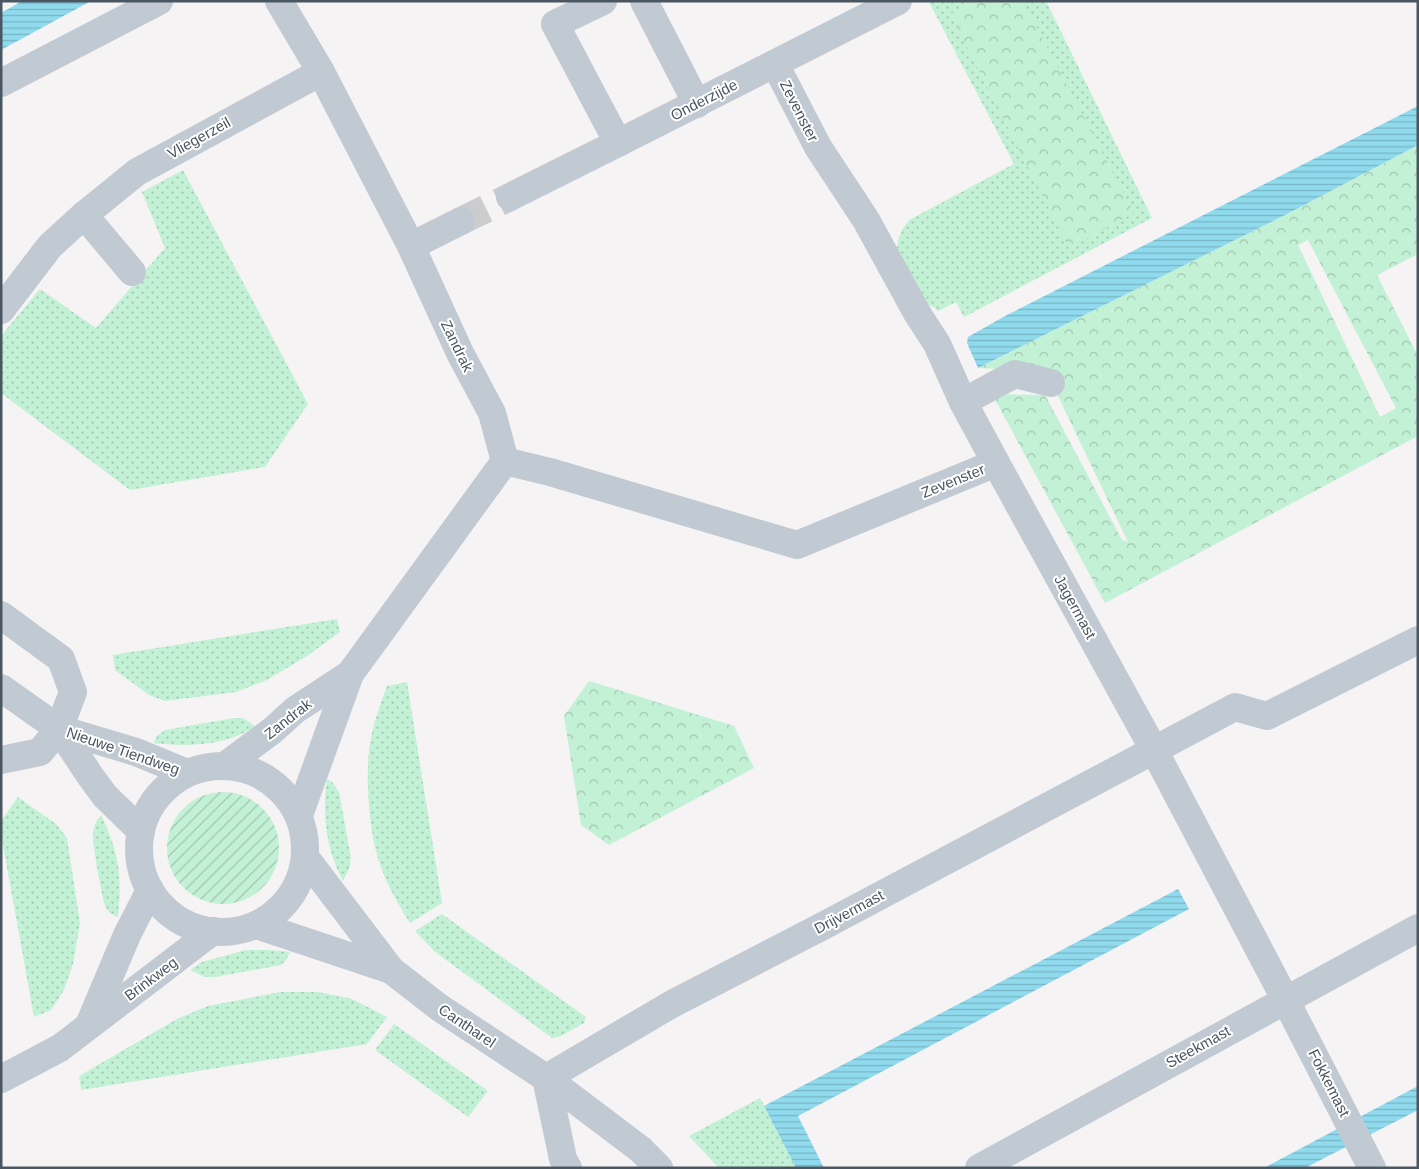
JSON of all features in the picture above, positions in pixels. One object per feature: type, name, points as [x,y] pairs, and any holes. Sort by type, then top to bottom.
[{"type":"street","points":[[1,83],[159,1]]},
{"type":"street","name":"Zandrak","points":[[279,1],[321,72],[411,246],[460,353],[492,413],[504,461],[350,674],[299,815]]},
{"type":"street","points":[[603,1],[555,24],[618,144]]},
{"type":"street","points":[[644,1],[697,104]]},
{"type":"street","name":"Onderzijde","points":[[510,197],[898,1]]},
{"type":"street","name":"Zevenster","points":[[504,461],[550,472],[796,545],[996,463],[963,402],[937,344],[917,313],[866,220],[818,147],[775,64]]},
{"type":"street","name":"Vliegerzeil","points":[[1,310],[50,246],[136,172],[321,72]]},
{"type":"street","points":[[84,215],[132,272]]},
{"type":"street","points":[[411,246],[461,221]]},
{"type":"street","points":[[963,402],[1014,374],[1051,383]]},
{"type":"street","name":"Jagermast","points":[[996,463],[1154,750],[1285,999]]},
{"type":"street","points":[[1,615],[61,659],[73,692],[59,729],[40,752],[1,760]]},
{"type":"street","points":[[1154,750],[1235,707],[1268,716],[1418,640]]},
{"type":"street","name":"Zandrak","points":[[226,765],[273,730],[295,710],[350,674]]},
{"type":"street","name":"Nieuwe Tiendweg","points":[[1,688],[59,729],[136,752],[187,773]]},
{"type":"street","name":"Nieuwe Tiendweg","points":[[59,729],[105,796],[141,831]]},
{"type":"street","name":"Drijvermast","points":[[546,1078],[672,1004],[1154,750]]},
{"type":"street","points":[[226,765],[245,768],[262,775],[277,786],[289,799],[299,815],[303,829],[305,857],[302,872],[289,898],[269,918],[243,930],[213,932],[194,927],[176,918],[162,906],[150,890],[142,871],[139,851],[141,831],[147,813],[157,796],[171,783],[187,773],[206,767],[226,765]]},
{"type":"street","name":"Cantharel","points":[[305,857],[391,970],[440,1008],[546,1078],[640,1149],[659,1168]]},
{"type":"street","name":"Brinkweg","points":[[89,1026],[127,935],[150,890]]},
{"type":"street","name":"Cantharel","points":[[256,925],[391,970]]},
{"type":"street","name":"Steekmast","points":[[979,1168],[1285,999],[1418,928]]},
{"type":"street","name":"Brinkweg","points":[[1,1079],[60,1048],[213,932]]},
{"type":"street","name":"Fokkemast","points":[[1285,999],[1366,1157]]},
{"type":"street","points":[[546,1078],[563,1158],[568,1168]]},
{"type":"green space","points":[[974,1],[1023,1],[1134,213],[1069,248],[950,14]]},
{"type":"green space","points":[[1046,1],[1152,218],[964,317],[956,302],[938,311],[934,307],[923,303],[896,252],[899,237],[909,220],[1014,164],[929,2]]},
{"type":"green space","points":[[1418,145],[1418,254],[1377,275],[1418,356],[1418,436],[1105,603],[992,394],[1045,395],[1122,540],[1128,542],[1046,371],[978,368],[1289,213]],"holes":[[[1308,240],[1396,408],[1380,417],[1298,245]]]},
{"type":"green space","points":[[183,170],[308,404],[265,467],[130,490],[1,393],[1,336],[40,289],[96,328],[165,248],[142,192]]},
{"type":"green space","points":[[337,619],[340,632],[307,656],[267,680],[236,692],[165,701],[149,695],[115,670],[113,655]]},
{"type":"green space","points":[[589,681],[734,726],[754,768],[609,845],[581,825],[564,716]]},
{"type":"green space","points":[[407,682],[442,903],[410,923],[388,884],[378,858],[372,832],[368,786],[371,737],[387,686]]},
{"type":"green space","points":[[243,718],[255,726],[232,738],[206,744],[179,745],[154,743],[157,736],[165,730]]},
{"type":"green space","points":[[327,779],[333,783],[339,792],[351,858],[349,869],[343,881],[329,844],[325,818]]},
{"type":"green space","points":[[223,792],[234,793],[244,797],[262,809],[274,827],[278,837],[278,859],[274,869],[262,887],[244,899],[234,903],[223,904],[212,903],[202,899],[184,887],[172,869],[168,859],[167,848],[168,837],[172,827],[184,809],[202,797],[212,793]]},
{"type":"green space","points":[[18,797],[56,824],[67,838],[80,923],[73,964],[64,990],[51,1010],[34,1017],[1,834],[1,821]]},
{"type":"green space","points":[[101,815],[112,841],[118,864],[120,889],[118,917],[111,914],[106,908],[98,873],[93,833],[95,824]]},
{"type":"green space","points":[[442,914],[586,1017],[584,1023],[561,1036],[552,1038],[434,951],[415,931]]},
{"type":"green space","points":[[246,950],[290,952],[281,965],[215,977],[205,977],[190,970],[202,962]]},
{"type":"green space","points":[[280,992],[318,992],[352,999],[387,1017],[367,1044],[81,1090],[79,1076],[177,1019],[208,1006]]},
{"type":"green space","points":[[394,1024],[488,1091],[468,1117],[375,1050]]},
{"type":"green space","points":[[760,1098],[796,1168],[719,1168],[689,1136]]},
{"type":"water","points":[[22,1],[91,1],[1,50],[1,13]]},
{"type":"water","points":[[1418,106],[1418,145],[1289,213],[978,368],[967,343],[968,337],[1005,316]]},
{"type":"water","points":[[1178,889],[1189,909],[798,1116],[824,1168],[796,1168],[764,1106]]},
{"type":"water","points":[[1418,1086],[1418,1110],[1305,1168],[1264,1168]]},
{"type":"tunnel","points":[[461,221],[510,197]]}]
